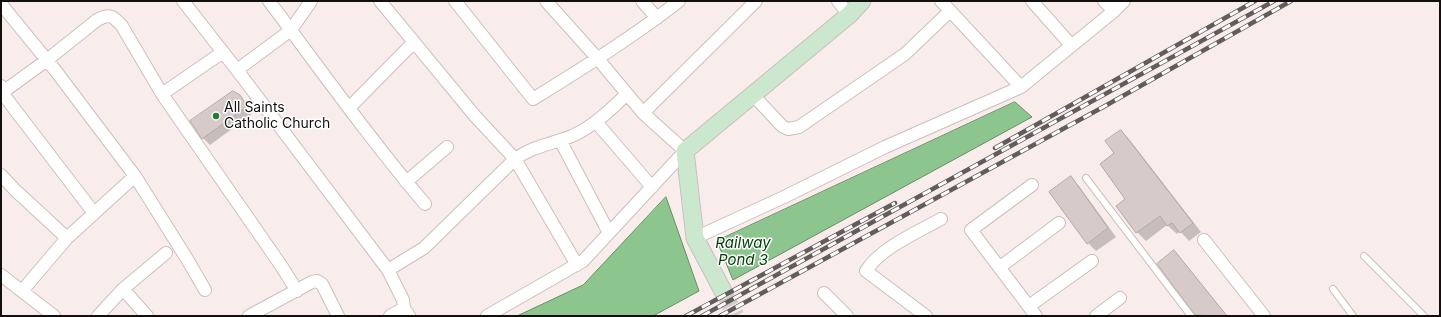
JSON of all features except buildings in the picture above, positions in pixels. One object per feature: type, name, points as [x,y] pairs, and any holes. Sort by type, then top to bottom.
[{"type":"street","points":[[183,1],[238,70],[388,270],[403,300],[407,312],[390,316]]},
{"type":"street","points":[[269,1],[349,108],[406,182],[425,204]]},
{"type":"street","points":[[238,70],[291,30],[311,1]]},
{"type":"street","points":[[380,1],[475,116],[515,159],[577,265]]},
{"type":"street","points":[[455,1],[533,99],[598,59],[679,1]]},
{"type":"street","points":[[546,1],[598,59],[643,113],[685,151],[694,238],[723,291]]},
{"type":"street","points":[[642,1],[657,18]]},
{"type":"street","points":[[643,113],[756,1]]},
{"type":"street","points":[[838,1],[850,15]]},
{"type":"street","points":[[487,316],[583,261],[685,151],[850,15],[862,1]]},
{"type":"street","points":[[940,1],[1021,86]]},
{"type":"street","points":[[1032,1],[1072,45]]},
{"type":"street","points":[[1104,1],[1114,11]]},
{"type":"street","points":[[694,238],[784,197],[885,147],[1021,86],[1114,11],[1124,1]]},
{"type":"street","points":[[1,4],[47,60],[135,176],[188,259],[205,290]]},
{"type":"street","points":[[753,95],[782,126],[788,129],[799,128],[905,54],[949,12]]},
{"type":"street","points":[[94,213],[6,98],[2,89],[47,60],[97,20],[105,16],[111,16],[122,26],[162,94],[297,290]]},
{"type":"street","points":[[349,108],[414,42]]},
{"type":"street","points":[[162,94],[223,52]]},
{"type":"street","points":[[388,270],[424,248],[515,159],[525,152],[572,136],[596,122],[627,94]]},
{"type":"street","points":[[596,122],[652,187]]},
{"type":"street","points":[[560,140],[609,233]]},
{"type":"street","points":[[406,182],[447,147]]},
{"type":"street","points":[[1,175],[67,238]]},
{"type":"street","points":[[22,291],[67,238],[135,176]]},
{"type":"street","points":[[1032,185],[971,230],[1036,316]]},
{"type":"street","points":[[926,316],[866,271],[873,260],[887,249],[941,219]]},
{"type":"street","points":[[1000,267],[1059,223]]},
{"type":"street","points":[[1204,240],[1264,316]]},
{"type":"street","points":[[98,316],[123,290],[166,253]]},
{"type":"street","points":[[1029,306],[1092,261]]},
{"type":"street","points":[[1,275],[54,316]]},
{"type":"street","points":[[249,316],[316,281],[320,282],[338,316]]},
{"type":"street","points":[[123,290],[147,316]]},
{"type":"street","points":[[824,293],[847,316]]},
{"type":"street","points":[[1096,316],[1120,298]]},
{"type":"lane","points":[[1086,178],[1191,316]]},
{"type":"lane","points":[[1364,256],[1424,316]]},
{"type":"lane","points":[[1333,289],[1353,316]]},
{"type":"water","name":"Railway Pond 3","points":[[1015,102],[1032,117],[733,280],[717,241]]},
{"type":"water","points":[[666,197],[699,291],[653,316],[517,316],[583,285]]},
{"type":"tunnel","points":[[723,291],[736,316]]},
{"type":"railway","points":[[995,148],[1255,1]]},
{"type":"railway","points":[[702,316],[1274,1]]},
{"type":"railway","points":[[720,316],[1105,106],[1291,1]]},
{"type":"railway","points":[[686,316],[895,203]]},
{"type":"place","name":"All Saints Catholic Church","points":[[216,116]]}]
